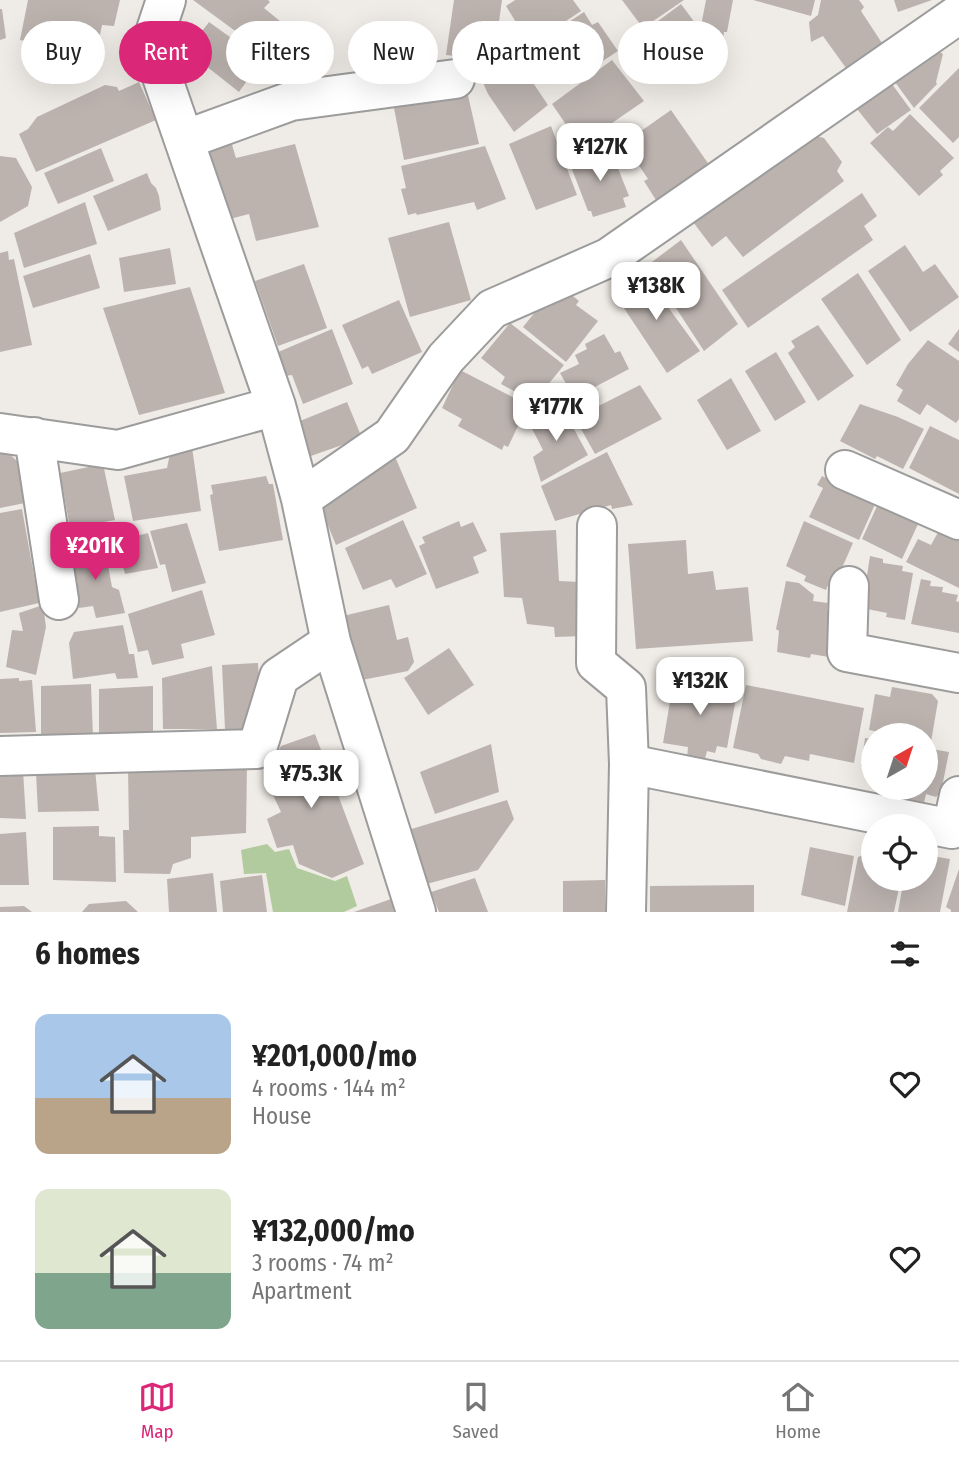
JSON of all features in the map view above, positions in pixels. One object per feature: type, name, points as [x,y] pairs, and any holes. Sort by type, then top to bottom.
[{"type":"street","points":[[166,0],[151,45],[276,405],[301,499],[331,642],[416,912]]},
{"type":"street","points":[[301,499],[392,436],[446,358],[492,309],[608,258],[959,14]]},
{"type":"street","points":[[184,141],[291,101],[452,79]]},
{"type":"street","points":[[59,600],[17,435],[118,450],[276,405]]},
{"type":"street","points":[[845,470],[959,520]]},
{"type":"street","points":[[597,526],[596,663],[626,688],[629,764],[626,912]]},
{"type":"street","points":[[849,586],[847,652],[959,673]]},
{"type":"street","points":[[0,756],[257,749],[278,677],[331,642]]},
{"type":"street","points":[[629,764],[952,829],[959,796]]},
{"type":"green space","points":[[267,844],[275,852],[289,849],[297,868],[335,881],[347,876],[357,906],[344,912],[273,912],[266,873],[244,874],[241,850]]},
{"type":"building","points":[[28,0],[120,0],[114,26],[105,25],[105,21],[24,21]]},
{"type":"building","points":[[193,0],[268,0],[270,2],[264,8],[280,21],[226,21],[226,24]]},
{"type":"building","points":[[454,0],[502,0],[499,21],[452,21],[452,56],[446,55]]},
{"type":"building","points":[[515,0],[573,0],[581,11],[566,21],[515,21],[506,6]]},
{"type":"building","points":[[622,0],[684,0],[653,21],[638,21]]},
{"type":"building","points":[[706,0],[733,0],[728,27],[728,21],[702,21]]},
{"type":"building","points":[[753,0],[815,0],[811,16]]},
{"type":"building","points":[[821,0],[859,0],[864,7],[861,11],[882,43],[846,68],[823,36],[811,42],[809,22],[818,15]]},
{"type":"building","points":[[894,0],[932,0],[898,12]]},
{"type":"building","points":[[681,4],[694,21],[658,21]]},
{"type":"building","points":[[0,9],[6,38],[0,40]]},
{"type":"building","points":[[584,12],[590,21],[570,21]]},
{"type":"building","points":[[212,24],[226,34],[226,82],[212,71]]},
{"type":"building","points":[[604,31],[618,51],[604,60]]},
{"type":"building","points":[[934,48],[943,54],[937,84],[914,108],[892,78]]},
{"type":"building","points":[[612,60],[618,68],[618,84],[631,84],[644,101],[580,145],[552,104],[579,84],[604,84],[604,66]]},
{"type":"building","points":[[959,68],[959,137],[953,143],[919,108]]},
{"type":"building","points":[[889,80],[911,110],[877,134],[853,104]]},
{"type":"building","points":[[140,84],[156,120],[36,172],[19,134],[28,129],[37,117],[105,85],[117,87],[119,91]]},
{"type":"building","points":[[229,84],[245,84],[239,92]]},
{"type":"building","points":[[484,84],[534,84],[548,105],[514,132]]},
{"type":"building","points":[[467,91],[479,144],[404,160],[394,108]]},
{"type":"building","points":[[671,110],[712,169],[659,205],[644,181],[648,179],[624,143]]},
{"type":"building","points":[[910,114],[954,158],[940,171],[943,175],[919,196],[870,143],[888,127],[893,131]]},
{"type":"building","points":[[551,126],[577,195],[536,210],[509,144]]},
{"type":"building","points":[[812,135],[824,138],[842,162],[837,171],[844,181],[743,257],[726,236],[712,247],[693,222]]},
{"type":"building","points":[[230,138],[236,158],[295,144],[319,227],[256,241],[249,214],[226,220],[204,143]]},
{"type":"building","points":[[485,146],[506,199],[477,210],[474,202],[408,215],[401,189],[406,188],[401,166]]},
{"type":"building","points":[[101,148],[114,181],[58,204],[44,173]]},
{"type":"building","points":[[610,148],[629,196],[623,198],[626,207],[593,217],[591,211],[588,211],[570,164]]},
{"type":"building","points":[[0,156],[16,158],[32,187],[28,206],[0,222]]},
{"type":"building","points":[[147,173],[156,188],[161,210],[108,231],[93,196]]},
{"type":"building","points":[[862,193],[877,216],[864,226],[873,240],[748,328],[722,290]]},
{"type":"building","points":[[85,202],[97,244],[24,268],[14,233]]},
{"type":"building","points":[[449,222],[471,300],[410,317],[388,238]]},
{"type":"building","points":[[681,240],[738,324],[704,351],[648,265]]},
{"type":"building","points":[[905,245],[923,272],[935,264],[959,297],[910,332],[868,271]]},
{"type":"building","points":[[170,248],[176,284],[124,292],[119,258]]},
{"type":"building","points":[[8,251],[9,260],[14,259],[32,345],[0,352],[0,253]]},
{"type":"building","points":[[90,254],[100,288],[33,308],[23,276]]},
{"type":"building","points":[[304,264],[327,328],[278,346],[255,281]]},
{"type":"building","points":[[641,270],[700,351],[667,373],[612,290]]},
{"type":"building","points":[[858,273],[901,340],[867,365],[821,299]]},
{"type":"building","points":[[190,287],[225,393],[139,415],[103,308]]},
{"type":"building","points":[[567,291],[579,301],[576,305],[598,321],[566,362],[523,327],[544,301]]},
{"type":"building","points":[[399,300],[422,352],[372,374],[368,366],[362,369],[342,325]]},
{"type":"building","points":[[510,323],[564,365],[534,402],[501,384],[505,377],[481,358]]},
{"type":"building","points":[[818,325],[854,376],[818,401],[788,353],[795,347],[791,341]]},
{"type":"building","points":[[332,329],[353,384],[303,404],[292,375],[285,376],[276,353]]},
{"type":"building","points":[[959,329],[959,352],[948,344]]},
{"type":"building","points":[[604,334],[615,353],[620,351],[629,369],[574,398],[560,373],[579,364],[575,355],[587,349],[585,344]]},
{"type":"building","points":[[928,340],[959,361],[959,419],[956,423],[927,404],[920,415],[897,401],[903,390],[896,385],[908,364]]},
{"type":"building","points":[[776,352],[806,402],[775,421],[745,371]]},
{"type":"building","points":[[460,370],[528,405],[508,447],[504,445],[502,450],[458,426],[462,419],[442,408]]},
{"type":"building","points":[[731,378],[761,431],[727,450],[697,400]]},
{"type":"building","points":[[640,385],[662,419],[595,454],[575,418]]},
{"type":"building","points":[[347,402],[362,438],[308,457],[295,423]]},
{"type":"building","points":[[860,404],[924,429],[903,469],[877,456],[875,459],[840,441]]},
{"type":"building","points":[[561,405],[588,455],[541,482],[533,457],[543,450],[528,421]]},
{"type":"building","points":[[930,426],[959,440],[959,494],[909,468]]},
{"type":"building","points":[[191,440],[201,511],[133,521],[124,476],[167,468],[172,444]]},
{"type":"building","points":[[0,449],[4,449],[18,462],[25,503],[0,508]]},
{"type":"building","points":[[393,452],[417,508],[336,545],[319,504]]},
{"type":"building","points":[[607,452],[633,505],[612,509],[611,505],[555,521],[541,486]]},
{"type":"building","points":[[103,464],[115,520],[70,528],[60,473]]},
{"type":"building","points":[[266,476],[269,484],[273,484],[283,540],[219,551],[210,495],[213,494],[211,485]]},
{"type":"building","points":[[822,476],[876,502],[859,540],[809,517],[823,488],[817,485]]},
{"type":"building","points":[[878,504],[918,524],[902,559],[862,539]]},
{"type":"building","points":[[22,509],[39,603],[0,612],[0,513]]},
{"type":"building","points":[[403,520],[427,574],[396,588],[391,579],[363,590],[345,548]]},
{"type":"building","points":[[459,521],[461,527],[473,522],[487,551],[473,557],[479,573],[436,589],[419,546],[425,543],[422,537]]},
{"type":"building","points":[[804,521],[853,543],[837,579],[831,578],[826,590],[804,581],[806,576],[786,566]]},
{"type":"building","points":[[187,523],[206,583],[172,592],[165,564],[160,565],[150,531]]},
{"type":"building","points":[[941,527],[959,536],[959,588],[906,562],[918,539],[931,545]]},
{"type":"building","points":[[556,530],[559,581],[580,582],[585,636],[555,637],[554,627],[527,624],[522,598],[504,597],[500,533]]},
{"type":"building","points":[[148,533],[158,568],[125,574],[116,541]]},
{"type":"building","points":[[686,540],[688,574],[713,571],[716,590],[748,587],[753,641],[636,649],[628,544]]},
{"type":"building","points":[[104,544],[112,587],[119,590],[125,613],[96,618],[93,606],[79,608],[69,547],[77,546],[79,550]]},
{"type":"building","points":[[870,556],[883,559],[883,563],[903,566],[902,571],[913,573],[905,620],[886,617],[887,613],[862,608]]},
{"type":"building","points":[[921,579],[931,581],[930,586],[943,587],[942,592],[958,595],[956,601],[959,602],[959,633],[911,624]]},
{"type":"building","points":[[786,581],[799,583],[814,595],[813,601],[828,603],[827,610],[835,612],[829,657],[811,654],[810,658],[777,652],[779,631],[776,629]]},
{"type":"building","points":[[202,590],[215,635],[181,644],[184,658],[152,665],[148,650],[138,652],[128,614]]},
{"type":"building","points":[[43,605],[46,627],[36,675],[6,667],[12,630],[23,631],[19,613]]},
{"type":"building","points":[[389,605],[397,640],[408,637],[414,662],[408,671],[357,681],[343,616]]},
{"type":"building","points":[[123,625],[129,654],[134,654],[138,678],[117,679],[115,673],[73,679],[69,643],[74,632]]},
{"type":"building","points":[[449,648],[474,685],[428,715],[404,678]]},
{"type":"building","points":[[258,663],[261,718],[245,729],[225,729],[222,665]]},
{"type":"building","points":[[212,666],[217,729],[163,729],[162,678]]},
{"type":"building","points":[[19,678],[19,681],[32,680],[36,732],[0,733],[0,679]]},
{"type":"building","points":[[674,678],[738,687],[727,748],[717,746],[715,753],[707,751],[704,763],[687,759],[688,747],[663,743]]},
{"type":"building","points":[[91,684],[93,738],[41,739],[41,686]]},
{"type":"building","points":[[746,685],[864,708],[854,763],[810,754],[809,761],[785,756],[781,764],[761,759],[758,754],[733,748]]},
{"type":"building","points":[[153,686],[153,734],[99,736],[99,689]]},
{"type":"building","points":[[892,687],[932,694],[938,701],[934,723],[870,723],[875,694],[890,697]]},
{"type":"building","points":[[315,734],[364,864],[332,878],[299,864],[293,845],[277,848],[267,819],[281,812],[265,778],[281,746]]},
{"type":"building","points":[[491,744],[499,792],[435,814],[420,772]]},
{"type":"building","points":[[938,750],[949,752],[941,792],[938,795]]},
{"type":"building","points":[[247,764],[246,833],[191,837],[191,858],[173,864],[170,874],[124,873],[123,830],[129,830],[128,768]]},
{"type":"building","points":[[95,769],[99,811],[38,812],[36,773]]},
{"type":"building","points":[[23,771],[26,819],[0,818],[0,772]]},
{"type":"building","points":[[507,800],[514,819],[478,870],[423,885],[405,831]]},
{"type":"building","points":[[99,826],[99,836],[115,837],[116,882],[53,880],[53,827]]},
{"type":"building","points":[[26,832],[29,885],[0,885],[0,834]]},
{"type":"building","points":[[810,847],[854,856],[845,906],[801,895]]},
{"type":"building","points":[[861,856],[861,891],[898,891],[894,912],[847,912],[858,857]]},
{"type":"building","points":[[938,857],[950,859],[940,912],[898,912],[902,891],[938,891]]},
{"type":"building","points":[[959,869],[959,912],[951,912],[946,907]]},
{"type":"building","points":[[213,873],[217,912],[169,912],[167,879]]},
{"type":"building","points":[[262,875],[267,912],[223,912],[220,881]]},
{"type":"building","points":[[475,878],[488,912],[439,912],[431,892]]},
{"type":"building","points":[[605,880],[605,912],[563,912],[563,881]]},
{"type":"building","points":[[754,885],[754,912],[650,912],[650,886]]},
{"type":"building","points":[[391,899],[394,912],[354,912]]},
{"type":"building","points":[[126,901],[138,912],[82,912],[89,904]]},
{"type":"building","points":[[24,906],[32,912],[0,912],[0,907]]}]
